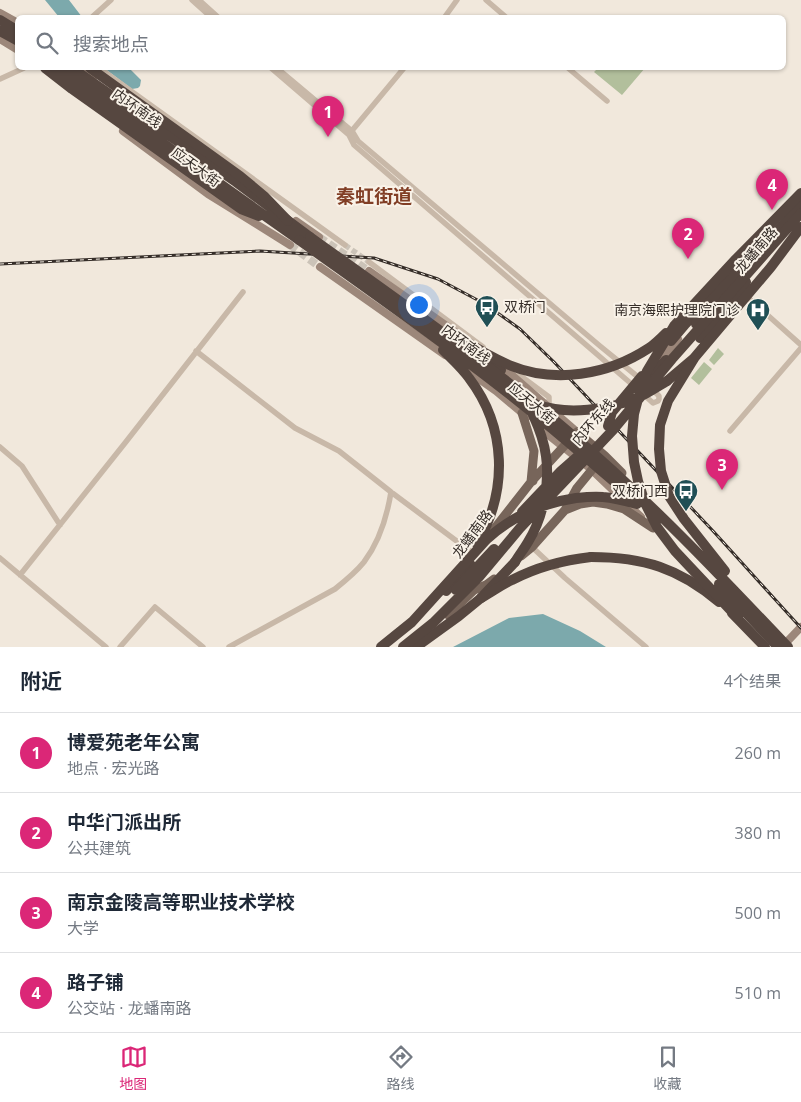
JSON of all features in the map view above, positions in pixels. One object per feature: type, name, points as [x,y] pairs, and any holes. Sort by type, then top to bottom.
[{"type":"highway","points":[[0,20],[15,29]]},
{"type":"highway","points":[[0,30],[15,39]]},
{"type":"highway","points":[[47,70],[241,209],[272,221]]},
{"type":"highway","name":"内环南线","points":[[60,70],[272,221],[295,243],[455,353],[515,398],[630,496],[785,646]]},
{"type":"highway","name":"内环南线","points":[[75,70],[236,182],[288,221],[314,237],[511,384],[622,479],[688,543],[785,646]]},
{"type":"highway","points":[[93,70],[240,176],[264,196],[288,221]]},
{"type":"highway","points":[[747,256],[758,236],[801,186]]},
{"type":"highway","points":[[314,237],[340,252],[483,353],[510,366],[544,374],[561,375],[595,372],[629,359],[650,347],[674,326],[801,193]]},
{"type":"highway","name":"内环东线","points":[[611,428],[801,204]]},
{"type":"highway","name":"内环东线","points":[[393,647],[420,627],[454,594],[611,428],[801,213]]},
{"type":"highway","points":[[724,571],[684,519],[669,496],[662,471],[659,449],[660,425],[668,401],[695,357],[771,267],[801,227]]},
{"type":"highway","points":[[295,243],[496,388],[541,406],[559,410],[595,409],[637,398],[667,381],[695,357]]},
{"type":"highway","points":[[736,271],[719,285],[612,412],[611,428],[626,424],[741,292],[746,282]]},
{"type":"highway","points":[[674,326],[648,372],[641,388],[634,414],[632,436],[636,472],[645,503],[658,527],[685,562],[765,647]]},
{"type":"highway","points":[[416,647],[481,598],[515,562],[535,530],[545,497],[546,457],[539,428],[530,406],[517,387],[501,370],[452,332]]},
{"type":"highway","points":[[441,348],[470,379],[484,402],[498,446],[500,472],[495,502],[472,559]]},
{"type":"highway","points":[[383,647],[412,622],[472,559],[561,471],[593,447]]},
{"type":"highway","points":[[474,590],[580,472],[593,447]]},
{"type":"highway","name":"内环东线","points":[[403,647],[433,623],[479,577],[520,528],[570,476],[593,447]]},
{"type":"highway","points":[[445,592],[499,528],[540,506],[582,497],[603,496],[638,504],[664,516],[700,546],[796,647]]},
{"type":"highway","points":[[481,598],[512,580],[554,563],[591,557],[615,557],[641,561],[666,569],[689,580],[738,618]]},
{"type":"main road","points":[[522,413],[534,451],[531,482],[544,477],[554,476],[562,482],[567,489],[565,510]]},
{"type":"main road","name":"应天大街","points":[[577,432],[605,456],[730,582],[785,646]]},
{"type":"main road","name":"龙蟠南路","points":[[472,559],[531,482],[577,432]]},
{"type":"main road","points":[[410,647],[437,626],[474,590],[486,585],[532,547],[565,510],[577,488],[605,456]]},
{"type":"main road","points":[[565,510],[580,504],[593,502],[607,504],[624,509],[653,528]]},
{"type":"main road","name":"应天大街","points":[[698,570],[771,647]]},
{"type":"main road","points":[[383,647],[400,638],[445,592]]},
{"type":"street","points":[[94,15],[110,0]]},
{"type":"street","points":[[192,0],[209,15]]},
{"type":"street","points":[[199,0],[216,15]]},
{"type":"street","points":[[446,15],[457,0]]},
{"type":"street","points":[[486,0],[504,15]]},
{"type":"street","points":[[0,13],[15,21]]},
{"type":"street","points":[[0,39],[15,48]]},
{"type":"street","points":[[0,79],[20,70]]},
{"type":"street","name":"应天大街","points":[[46,70],[69,92],[208,194],[295,243]]},
{"type":"street","name":"应天大街","points":[[93,70],[314,237]]},
{"type":"street","name":"应天大街","points":[[93,70],[345,245]]},
{"type":"street","points":[[273,70],[350,133],[354,145],[653,403],[659,399],[659,396],[651,388],[373,154],[358,141],[350,133],[279,70]]},
{"type":"street","points":[[350,133],[402,70]]},
{"type":"street","points":[[570,70],[607,101]]},
{"type":"street","name":"龙蟠南路","points":[[640,379],[736,271],[747,256],[801,198]]},
{"type":"street","name":"龙蟠南路","points":[[651,388],[801,219]]},
{"type":"street","points":[[369,262],[549,397],[549,407]]},
{"type":"street","name":"应天大街","points":[[320,267],[496,390],[592,470],[698,570]]},
{"type":"street","name":"应天大街","points":[[369,271],[494,360],[577,432]]},
{"type":"street","points":[[20,575],[243,292]]},
{"type":"street","points":[[730,431],[801,347],[741,292]]},
{"type":"street","points":[[196,351],[295,428],[339,451],[472,559]]},
{"type":"street","points":[[632,384],[640,379]]},
{"type":"street","points":[[0,447],[22,466],[60,525]]},
{"type":"street","points":[[229,647],[335,589],[363,564],[374,548],[388,509],[391,492]]},
{"type":"street","points":[[532,547],[564,578],[646,647]]},
{"type":"street","points":[[0,558],[106,647]]},
{"type":"street","points":[[120,647],[155,607],[203,647]]},
{"type":"street","points":[[785,646],[801,627]]},
{"type":"green space","points":[[596,70],[643,70],[622,95],[594,72]]},
{"type":"green space","points":[[718,348],[724,354],[714,365],[709,360]]},
{"type":"green space","points":[[704,362],[712,369],[699,385],[691,378]]},
{"type":"water","points":[[45,0],[69,0],[80,15],[57,15]]},
{"type":"water","points":[[107,70],[131,70],[141,80],[138,88],[132,89]]},
{"type":"water","points":[[543,614],[580,631],[606,647],[453,647],[509,618]]},
{"type":"tunnel","points":[[319,237],[369,271]]},
{"type":"tunnel","points":[[290,245],[320,267]]},
{"type":"tunnel","points":[[345,245],[369,262]]},
{"type":"railway","points":[[0,264],[260,251],[374,258],[438,279],[485,304],[520,329],[554,362],[714,532],[801,628]]},
{"type":"place","name":"博爱苑老年公寓","points":[[328,137]]},
{"type":"place","name":"路子铺","points":[[772,210]]},
{"type":"place","name":"中华门派出所","points":[[688,259]]},
{"type":"place","name":"双桥门","points":[[487,328]]},
{"type":"place","name":"南京海熙护理院门诊","points":[[758,331]]},
{"type":"place","name":"南京金陵高等职业技术学校","points":[[722,490]]},
{"type":"place","name":"双桥门西","points":[[686,512]]},
{"type":"district","name":"秦虹街道","points":[[374,196]]}]
